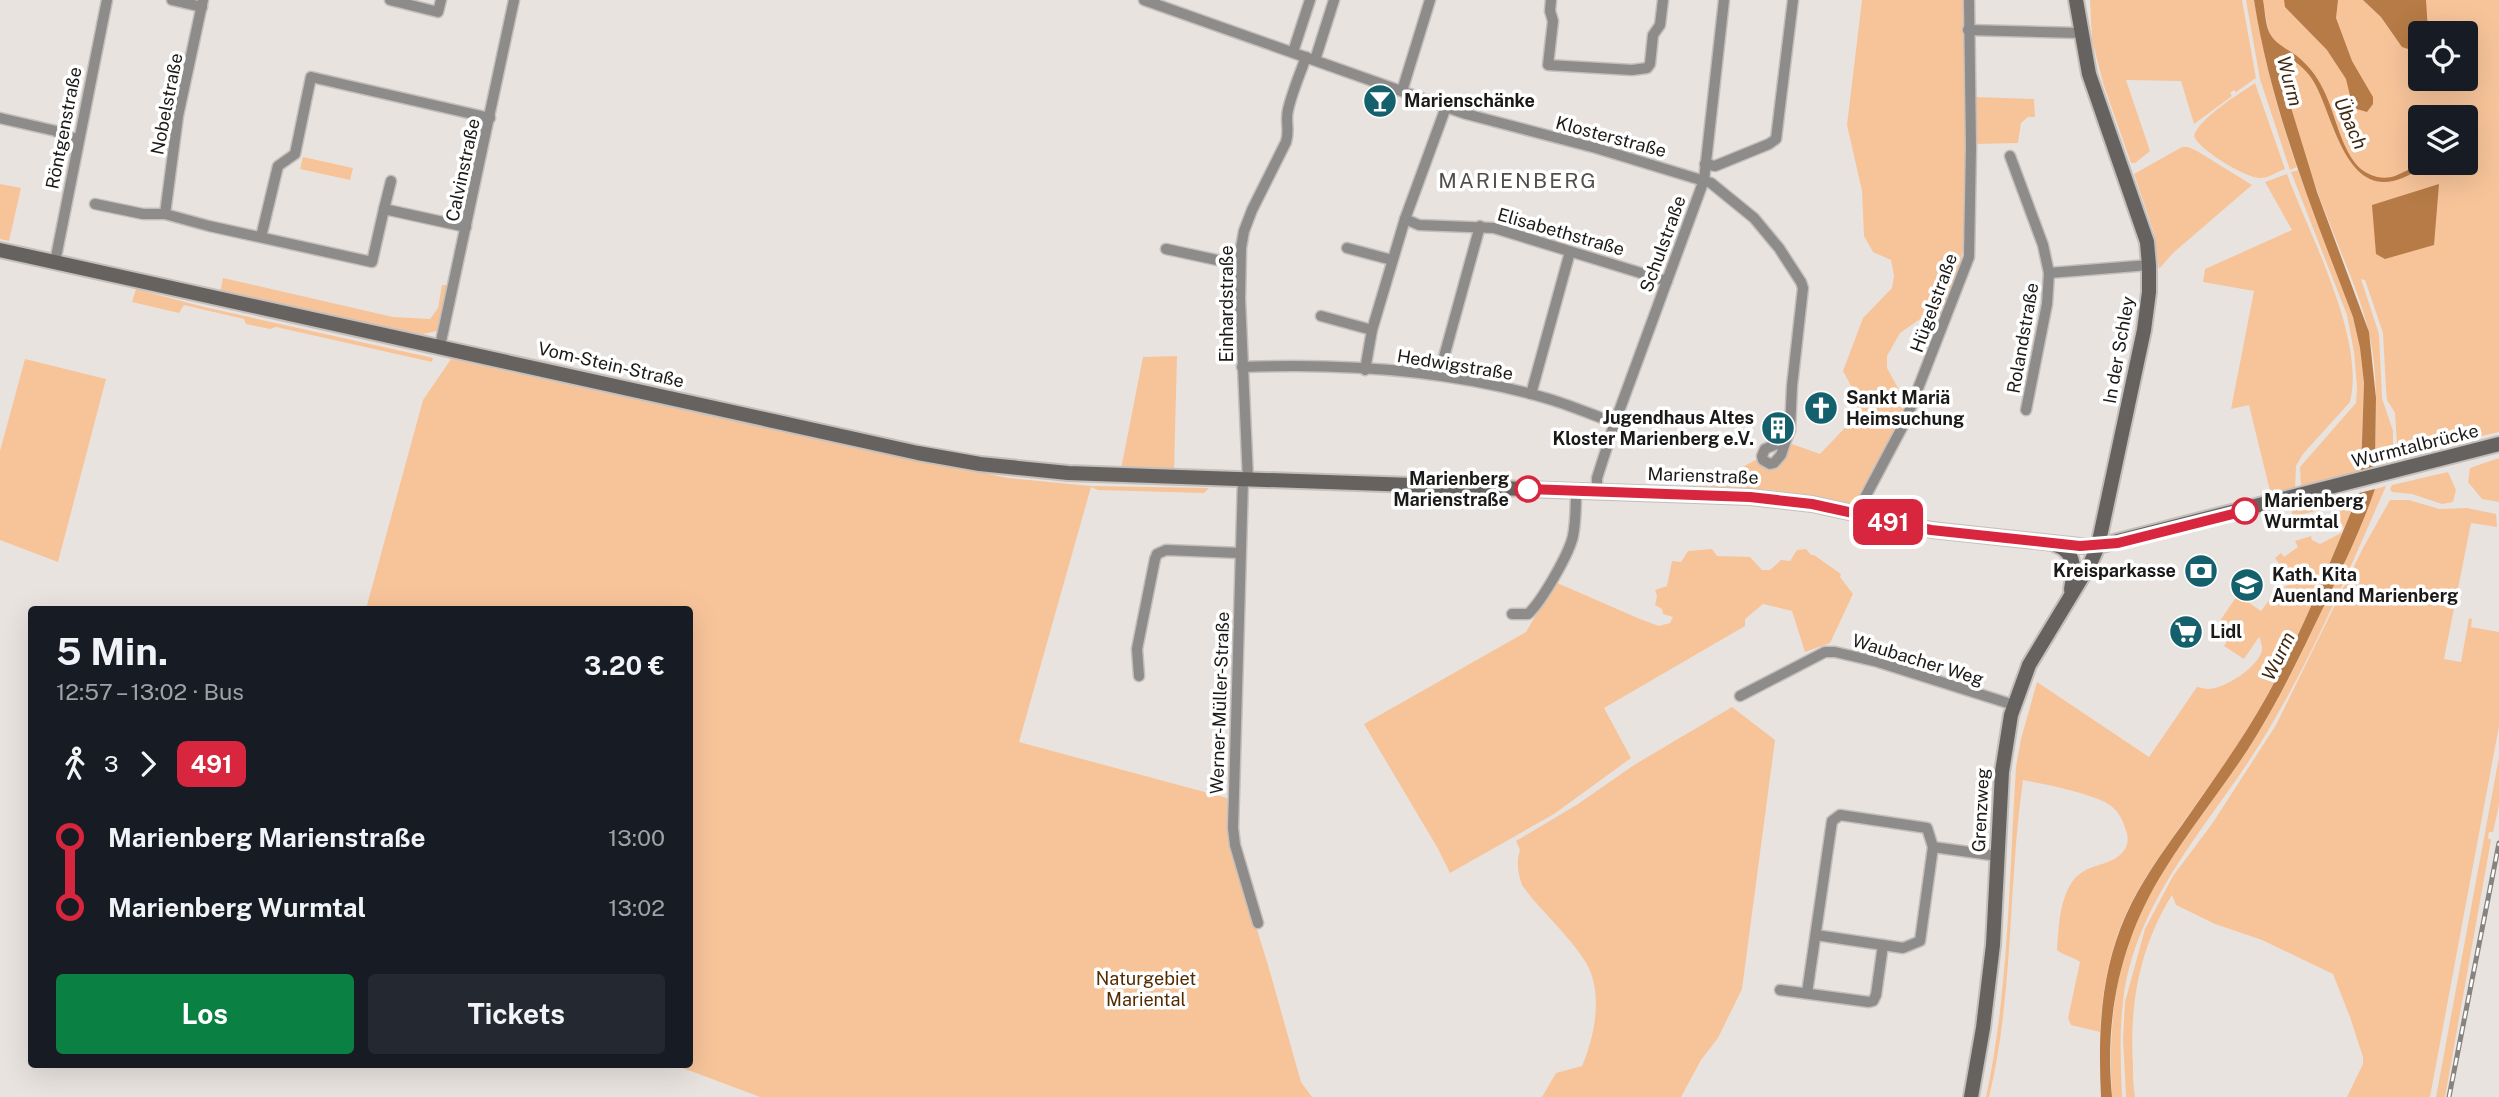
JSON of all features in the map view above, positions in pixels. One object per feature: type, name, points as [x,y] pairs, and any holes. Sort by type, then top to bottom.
[{"type":"main road","name":"In der Schley","points":[[2076,0],[2080,33],[2098,107],[2147,242],[2149,265],[2144,330],[2098,546]]},
{"type":"main road","name":"Vom-Stein-Straße","points":[[0,250],[905,450],[980,464],[1068,473],[1219,480]]},
{"type":"main road","name":"Wurmtalbrücke","points":[[2342,485],[2499,444]]},
{"type":"main road","name":"Marienstraße","points":[[1219,480],[1750,497],[1812,504],[1931,530],[2098,546],[2342,485]]},
{"type":"main road","points":[[2048,543],[2063,547],[2069,552],[2074,572],[2070,597]]},
{"type":"main road","name":"Grenzweg","points":[[1971,1097],[1993,945],[2002,772],[2014,705],[2029,665],[2090,564],[2098,546]]},
{"type":"street","name":"Röntgenstraße","points":[[55,262],[107,0]]},
{"type":"street","points":[[172,0],[202,4]]},
{"type":"street","points":[[390,0],[438,12],[441,0]]},
{"type":"street","name":"Calvinstraße","points":[[440,346],[514,0]]},
{"type":"street","name":"Klosterstraße","points":[[1144,0],[1446,107],[1704,180],[1741,205],[1779,248],[1803,288],[1790,430],[1786,440]]},
{"type":"street","points":[[1293,52],[1310,0]]},
{"type":"street","name":"Einhardstraße","points":[[1245,480],[1240,265],[1245,229],[1281,155],[1289,132],[1288,110],[1334,0]]},
{"type":"street","points":[[1402,91],[1430,0]]},
{"type":"street","points":[[1551,0],[1553,21],[1548,65],[1632,70],[1647,68],[1653,34],[1660,25],[1663,0]]},
{"type":"street","name":"Schulstraße","points":[[1597,491],[1597,478],[1615,423],[1704,180],[1724,0]]},
{"type":"street","points":[[1705,164],[1715,166],[1776,139],[1793,0]]},
{"type":"street","name":"Hügelstraße","points":[[1858,516],[1862,503],[1905,422],[1969,257],[1969,0]]},
{"type":"street","name":"Nobelstraße","points":[[165,214],[178,116],[202,4]]},
{"type":"street","points":[[1968,30],[2080,33]]},
{"type":"street","points":[[261,237],[278,166],[295,154],[311,77],[490,118]]},
{"type":"street","points":[[1365,370],[1392,260],[1446,107]]},
{"type":"street","points":[[0,118],[78,139]]},
{"type":"street","name":"Rolandstraße","points":[[2010,156],[2043,244],[2049,272],[2048,304],[2026,410]]},
{"type":"street","points":[[95,204],[143,214],[165,214],[372,262],[391,181]]},
{"type":"street","points":[[384,209],[467,227]]},
{"type":"street","name":"Elisabethstraße","points":[[1405,219],[1431,226],[1480,226],[1519,235],[1667,281]]},
{"type":"street","points":[[1440,375],[1480,226]]},
{"type":"street","points":[[1347,248],[1392,260]]},
{"type":"street","points":[[1166,249],[1240,265]]},
{"type":"street","points":[[1531,394],[1570,252]]},
{"type":"street","name":"Rolandstraße","points":[[2049,272],[2149,265]]},
{"type":"street","points":[[1321,316],[1373,330]]},
{"type":"street","name":"Hedwigstraße","points":[[1242,367],[1402,370],[1440,375],[1531,394],[1615,423]]},
{"type":"street","name":"Werner-Müller-Straße","points":[[1245,480],[1240,553],[1233,828],[1234,845],[1258,923]]},
{"type":"street","points":[[1512,614],[1528,614],[1536,607],[1564,557],[1573,538],[1576,490]]},
{"type":"street","points":[[1139,676],[1138,649],[1157,554],[1166,550],[1240,553]]},
{"type":"street","name":"Waubacher Weg","points":[[1740,696],[1825,652],[1835,652],[1878,662],[2014,705]]},
{"type":"street","points":[[1807,993],[1832,821],[1840,815],[1927,828],[1933,846],[1920,941],[1903,948],[1816,935]]},
{"type":"street","points":[[1933,846],[1998,856]]},
{"type":"street","points":[[1780,990],[1873,1001],[1877,995],[1883,945]]},
{"type":"green space","points":[[1862,0],[1965,0],[1966,220],[1961,259],[1951,294],[1942,319],[1923,317],[1900,333],[1887,356],[1887,368],[1898,388],[1904,413],[1856,503],[1841,504],[1771,490],[1700,487],[1700,482],[1741,468],[1759,458],[1781,464],[1785,448],[1792,444],[1820,454],[1857,415],[1856,395],[1843,371],[1863,318],[1892,288],[1894,276],[1891,260],[1873,252],[1864,236],[1862,191],[1847,125]]},
{"type":"green space","points":[[2090,0],[2242,0],[2256,78],[2236,92],[2234,90],[2230,93],[2232,96],[2194,124],[2181,81],[2126,80],[2150,151],[2135,163],[2131,163],[2103,83],[2092,40]]},
{"type":"green space","points":[[2246,0],[2254,0],[2272,84],[2297,167],[2290,170],[2260,79]]},
{"type":"green space","points":[[2263,0],[2499,0],[2499,432],[2398,461],[2395,413],[2387,400],[2383,333],[2365,280],[2361,279],[2379,334],[2382,398],[2393,431],[2393,461],[2375,466],[2375,380],[2368,329],[2354,285],[2316,189],[2280,81]]},
{"type":"green space","points":[[2255,83],[2285,169],[2262,178],[2243,173],[2222,162],[2194,136],[2211,114]]},
{"type":"green space","points":[[1975,97],[2034,99],[2035,117],[2028,117],[2021,123],[2018,143],[1976,144]]},
{"type":"green space","points":[[2182,147],[2197,151],[2252,185],[2173,253],[2159,269],[2154,233],[2134,174]]},
{"type":"green space","points":[[303,157],[353,168],[350,180],[300,169]]},
{"type":"green space","points":[[2298,170],[2353,317],[2364,383],[2361,471],[2301,489],[2300,467],[2356,403],[2357,387],[2347,315],[2291,172]]},
{"type":"green space","points":[[2287,174],[2333,287],[2350,348],[2353,377],[2350,402],[2303,454],[2296,466],[2295,489],[2271,495],[2249,405],[2231,409],[2254,291],[2203,282],[2205,269],[2292,230],[2265,182]]},
{"type":"green space","points":[[0,184],[21,188],[9,241],[0,239]]},
{"type":"green space","points":[[223,278],[393,317],[430,319],[438,308],[442,285],[450,285],[442,326],[437,331],[423,334],[348,322],[220,293]]},
{"type":"green space","points":[[136,289],[204,307],[433,358],[432,362],[276,327],[270,329],[246,324],[244,319],[184,305],[179,313],[132,302]]},
{"type":"green space","points":[[1177,356],[1174,471],[1121,469],[1143,357]]},
{"type":"green space","points":[[25,359],[106,379],[58,562],[0,540],[0,451]]},
{"type":"green space","name":"Naturgebiet Mariental","points":[[451,359],[859,449],[1009,478],[1091,486],[1209,488],[1204,493],[1098,490],[1091,487],[1019,742],[1227,798],[1228,831],[1236,862],[1301,1082],[1312,1097],[760,1097],[683,1068],[693,1068],[693,606],[367,606],[423,400]]},
{"type":"green space","points":[[2499,458],[2499,502],[2482,499],[2468,482],[2470,468]]},
{"type":"green space","points":[[2448,472],[2456,490],[2453,502],[2442,504],[2412,494],[2392,492],[2390,489],[2392,485]]},
{"type":"green space","points":[[2386,486],[2330,612],[2283,704],[2266,734],[2180,861],[2143,928],[2130,964],[2123,1002],[2122,1097],[2112,1097],[2114,1007],[2126,951],[2136,924],[2165,869],[2267,718],[2338,577],[2375,489]]},
{"type":"green space","points":[[2359,493],[2344,529],[2339,505],[2292,517],[2292,510]]},
{"type":"green space","points":[[2390,500],[2409,500],[2439,509],[2467,508],[2496,514],[2497,527],[2471,523],[2444,659],[2461,662],[2469,618],[2472,619],[2471,627],[2499,632],[2499,726],[2430,1097],[2347,1097],[2363,1064],[2363,1057],[2333,974],[2262,940],[2215,924],[2176,905],[2172,895],[2152,935],[2139,977],[2132,1043],[2135,1097],[2126,1097],[2123,1038],[2125,1002],[2145,929],[2173,876],[2212,824],[2276,725],[2363,548]]},
{"type":"green space","points":[[2342,532],[2304,621],[2267,696],[2132,902],[2111,957],[2100,1032],[2071,1025],[2068,1018],[2080,962],[2057,950],[2059,924],[2064,898],[2072,882],[2084,871],[2122,853],[2127,844],[2126,831],[2118,813],[2094,797],[2023,780],[2003,1019],[1989,1097],[1986,1097],[2004,975],[2016,767],[2037,682],[2149,757],[2197,687],[2208,689],[2223,685],[2250,668],[2261,654],[2259,637],[2244,659],[2224,646],[2227,641],[2213,631],[2241,590],[2248,595],[2245,600],[2261,611],[2272,596],[2292,582],[2275,558],[2281,553],[2284,557],[2298,547],[2295,541],[2311,536],[2312,540],[2320,544]]},
{"type":"green space","points":[[1712,549],[1717,556],[1750,557],[1762,570],[1770,570],[1781,560],[1790,561],[1797,550],[1806,549],[1841,574],[1840,577],[1853,594],[1830,643],[1805,652],[1792,611],[1763,604],[1745,619],[1745,626],[1604,708],[1631,758],[1554,814],[1450,873],[1364,724],[1526,632],[1555,582],[1659,626],[1670,623],[1673,617],[1663,614],[1662,609],[1655,605],[1655,590],[1667,586],[1672,561],[1681,562],[1688,551]]},
{"type":"green space","points":[[1732,707],[1775,740],[1742,989],[1718,1038],[1701,1060],[1681,1097],[1542,1097],[1556,1073],[1582,1066],[1594,1028],[1596,999],[1591,973],[1585,961],[1522,885],[1518,868],[1520,850],[1516,841],[1578,804],[1634,765]]},
{"type":"green space","points":[[2499,757],[2499,805],[2493,832],[2489,832],[2488,838],[2491,840],[2445,1097],[2436,1097]]},
{"type":"shaded area","points":[[2254,0],[2263,0],[2271,36],[2301,59],[2318,80],[2328,99],[2340,135],[2358,167],[2377,177],[2386,178],[2408,170],[2408,175],[2393,181],[2377,181],[2363,175],[2342,148],[2321,97],[2306,71],[2285,55],[2279,56],[2277,62],[2317,192],[2369,332],[2376,398],[2375,466],[2361,471],[2364,383],[2353,317],[2295,161],[2262,41]]},
{"type":"shaded area","points":[[2284,0],[2338,0],[2336,18],[2352,61],[2373,97],[2373,104],[2367,112],[2353,108],[2346,79],[2327,50],[2285,7]]},
{"type":"shaded area","points":[[2363,0],[2426,0],[2427,21],[2408,21],[2408,49],[2402,47],[2381,17]]},
{"type":"shaded area","points":[[2439,184],[2434,245],[2385,259],[2376,254],[2372,205]]},
{"type":"shaded area","points":[[2375,489],[2344,563],[2276,702],[2247,750],[2165,869],[2137,922],[2119,978],[2114,1007],[2110,1067],[2112,1097],[2101,1097],[2101,1027],[2106,982],[2117,937],[2126,915],[2152,869],[2237,746],[2267,696],[2304,621],[2359,493]]},
{"type":"railway","points":[[2449,1097],[2499,843]]},
{"type":"bus line","name":"491","points":[[1528,489],[1784,500],[1931,530],[2080,546],[2118,543],[2245,511]]},
{"type":"place","name":"Marienschänke","points":[[1380,101]]},
{"type":"place","name":"Sankt Mariä Heimsuchung","points":[[1821,408]]},
{"type":"place","name":"Jugendhaus Altes Kloster Marienberg e.V.","points":[[1778,428]]},
{"type":"place","name":"Marienberg Marienstraße","points":[[1528,489]]},
{"type":"place","name":"Marienberg Wurmtal","points":[[2245,511]]},
{"type":"place","name":"Kreisparkasse","points":[[2201,571]]},
{"type":"place","name":"Kath. Kita Auenland Marienberg","points":[[2247,585]]},
{"type":"place","name":"Lidl","points":[[2186,632]]},
{"type":"district","name":"MARIENBERG","points":[[1518,181]]},
{"type":"water label","name":"Wurm","points":[[2290,81]]},
{"type":"water label","name":"Übach","points":[[2351,123]]},
{"type":"water label","name":"Wurm","points":[[2278,656]]}]
